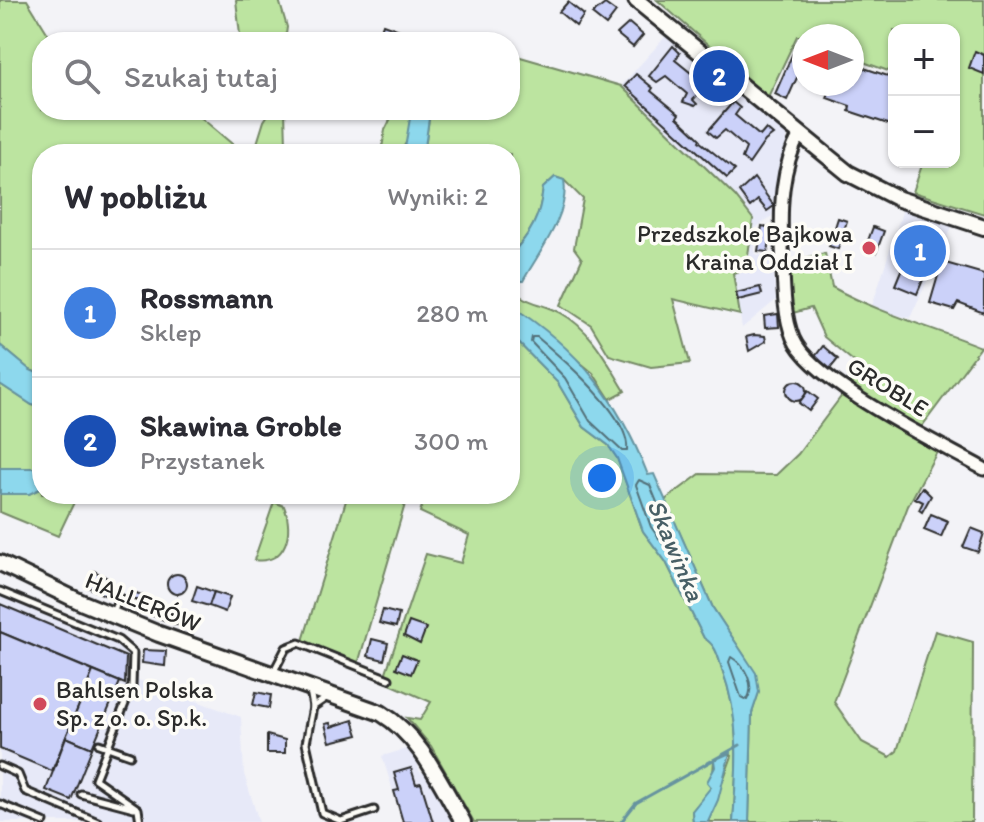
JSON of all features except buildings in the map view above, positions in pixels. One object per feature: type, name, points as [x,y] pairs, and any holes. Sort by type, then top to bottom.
[{"type":"street","points":[[636,0],[865,184],[919,207],[984,227]]},
{"type":"street","name":"GROBLE","points":[[800,134],[790,152],[781,215],[786,306],[793,340],[847,392],[984,469]]},
{"type":"street","name":"HALLERÓW","points":[[0,563],[111,615],[381,713],[402,728],[420,748],[463,822]]},
{"type":"lane","points":[[0,591],[118,640],[133,653],[132,686],[95,779],[138,809],[140,822]]},
{"type":"lane","points":[[111,615],[119,598],[185,623]]},
{"type":"lane","points":[[273,674],[286,648],[299,643],[389,679]]},
{"type":"lane","points":[[303,684],[312,693],[313,707],[306,743],[322,813],[341,821],[374,810]]},
{"type":"lane","points":[[313,707],[335,695]]},
{"type":"lane","points":[[99,744],[130,755]]},
{"type":"lane","points":[[0,766],[18,774],[25,791],[98,822]]},
{"type":"lane","points":[[81,794],[138,809]]},
{"type":"lane","points":[[0,804],[44,822]]},
{"type":"shaded area","points":[[666,36],[787,135],[772,216],[754,229],[755,254],[772,258],[776,300],[742,328],[733,272],[663,127],[621,86]]},
{"type":"shaded area","points":[[903,209],[954,223],[910,318],[871,309]]},
{"type":"shaded area","points":[[0,586],[125,639],[136,648],[138,680],[241,717],[244,774],[259,822],[0,822]]},
{"type":"shaded area","points":[[413,747],[420,772],[431,775],[457,822],[403,822],[382,756]]},
{"type":"green space","points":[[0,0],[27,0],[47,32],[32,32],[32,120],[204,120],[232,144],[32,144],[32,371],[0,345]]},
{"type":"green space","points":[[236,0],[279,0],[286,32],[240,32]]},
{"type":"green space","points":[[657,0],[984,0],[984,214],[913,192],[921,168],[960,168],[960,24],[888,24],[888,71],[864,62],[864,24],[792,24],[792,47],[768,97]]},
{"type":"green space","points":[[520,57],[621,86],[735,196],[753,219],[746,270],[733,273],[740,315],[673,299],[690,363],[651,367],[609,355],[591,325],[561,305],[582,259],[574,248],[583,199],[564,180],[555,177],[543,188],[540,208],[520,244],[520,144],[425,144],[429,120],[520,120]]},
{"type":"green space","points":[[285,120],[286,144],[257,144],[264,121]]},
{"type":"green space","points":[[390,120],[410,120],[409,138],[405,144],[383,144]]},
{"type":"green space","points":[[825,253],[832,287],[887,312],[981,347],[920,429],[847,388],[858,365],[824,337],[811,308],[793,313],[788,262]]},
{"type":"green space","points":[[520,296],[561,313],[582,328],[625,391],[610,399],[593,373],[520,313]]},
{"type":"green space","points":[[520,344],[558,383],[584,427],[608,445],[617,458],[643,531],[666,562],[704,638],[716,651],[728,688],[735,726],[733,822],[708,822],[732,756],[727,753],[714,760],[712,788],[692,811],[693,822],[474,822],[431,746],[407,718],[420,720],[431,702],[383,681],[426,554],[461,563],[469,535],[420,512],[423,504],[520,504]]},
{"type":"green space","points":[[0,384],[32,405],[32,468],[0,468]]},
{"type":"green space","points":[[843,394],[884,422],[938,450],[908,506],[834,702],[862,742],[890,757],[897,751],[935,631],[973,642],[972,822],[749,822],[752,713],[759,692],[747,660],[713,608],[665,500],[700,474],[776,475],[798,454]]},
{"type":"green space","points":[[32,492],[32,504],[73,504],[58,536],[0,512],[0,494]]},
{"type":"green space","points":[[273,504],[284,506],[288,535],[281,552],[265,560],[254,560]]},
{"type":"green space","points":[[345,504],[405,504],[358,664],[303,641]]},
{"type":"water","points":[[410,120],[429,120],[425,144],[406,144]]},
{"type":"water","points":[[555,177],[564,180],[562,206],[545,245],[523,281],[520,281],[520,244],[537,216],[543,188]]},
{"type":"water","name":"Skawinka","points":[[520,312],[576,358],[609,399],[648,475],[654,474],[713,608],[756,673],[759,692],[752,713],[749,822],[733,822],[735,726],[728,688],[716,651],[704,638],[666,562],[643,531],[617,458],[608,445],[584,427],[558,383],[520,344]]},
{"type":"water","points":[[0,345],[32,371],[32,405],[0,384]]},
{"type":"water","points":[[0,468],[32,468],[32,493],[0,494]]},
{"type":"water","points":[[730,753],[718,800],[708,822],[693,822],[692,811],[711,787],[707,782],[715,767],[714,760]]},
{"type":"waterway","points":[[621,822],[636,803],[740,745]]},
{"type":"place","name":"Skawina Groble","points":[[719,76]]},
{"type":"place","name":"Przedszkole Bajkowa Kraina Oddział I","points":[[869,248]]},
{"type":"place","name":"Rossmann","points":[[920,251]]},
{"type":"place","name":"Bahlsen Polska Sp. z o. o. Sp.k.","points":[[40,704]]}]
